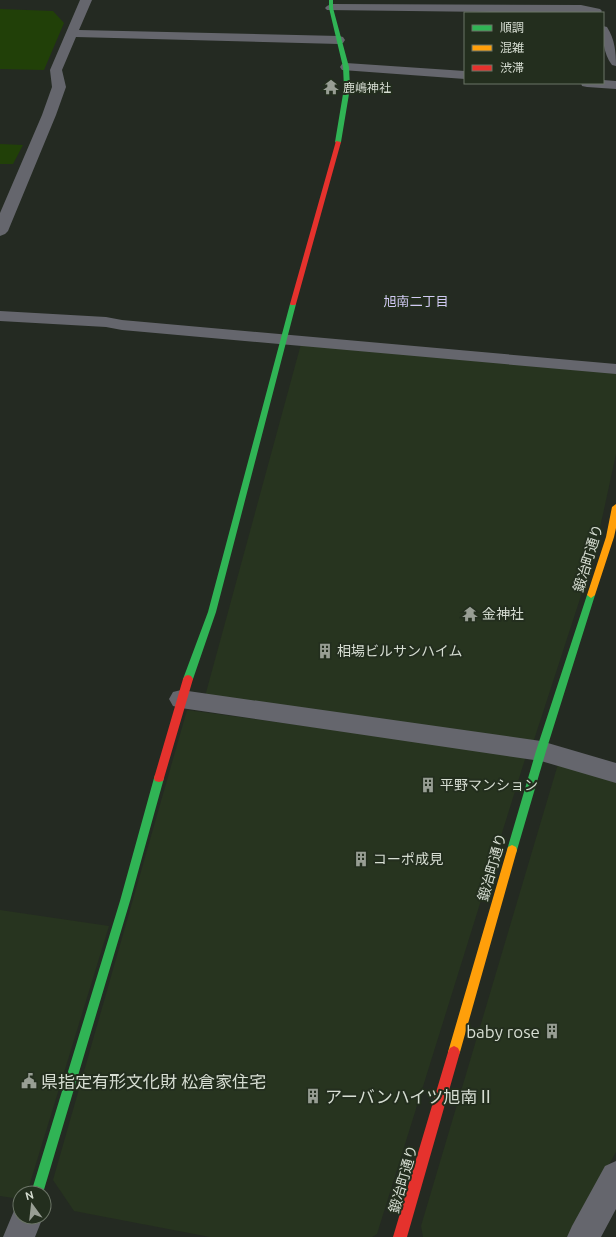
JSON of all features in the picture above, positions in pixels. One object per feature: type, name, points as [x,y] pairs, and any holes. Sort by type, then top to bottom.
[{"type":"street","points":[[0,231],[60,87],[56,70],[86,0]]},
{"type":"street","points":[[39,1185],[125,901],[182,699],[212,612],[286,339],[341,127],[347,88],[346,67],[331,4],[581,9],[595,8]]},
{"type":"street","points":[[604,32],[616,62]]},
{"type":"street","points":[[72,33],[339,40]]},
{"type":"street","points":[[346,67],[464,75]]},
{"type":"street","points":[[602,84],[616,85]]},
{"type":"street","points":[[0,316],[106,322],[122,325],[616,369]]},
{"type":"street","name":"鍛冶町通り","points":[[400,1237],[541,751],[610,538],[616,507]]},
{"type":"street","points":[[182,699],[541,751],[616,773]]},
{"type":"street","points":[[583,1237],[616,1177]]},
{"type":"street","points":[[0,1234],[17,1237],[23,1225]]},
{"type":"shaded area","points":[[301,344],[616,373],[616,454],[603,514],[592,562],[532,746],[204,700]]},
{"type":"shaded area","points":[[187,710],[526,756],[377,1234],[372,1237],[210,1237],[74,1211],[53,1180]]},
{"type":"shaded area","points":[[558,764],[616,781],[616,1152],[568,1237],[423,1237],[421,1226]]},
{"type":"shaded area","name":"県指定有形文化財 松倉家住宅","points":[[0,910],[109,926],[29,1185],[12,1185],[12,1198],[0,1196]]},
{"type":"green space","points":[[0,9],[53,11],[64,23],[44,70],[0,69]]},
{"type":"green space","points":[[0,144],[23,145],[13,164],[0,164]]},
{"type":"traffic: fast","points":[[331,0],[331,8],[346,67],[347,88],[338,142]]},
{"type":"traffic: fast","points":[[188,679],[212,612],[293,304]]},
{"type":"traffic: fast","points":[[512,850],[541,751],[591,595]]},
{"type":"traffic: fast","points":[[39,1185],[125,901],[159,778]]},
{"type":"traffic: slow","points":[[591,595],[610,537],[616,507]]},
{"type":"traffic: slow","points":[[454,1052],[512,850]]},
{"type":"traffic: jam","points":[[293,304],[338,142]]},
{"type":"traffic: jam","points":[[159,778],[188,679]]},
{"type":"traffic: jam","points":[[400,1237],[454,1052]]},
{"type":"place","name":"鹿嶋神社","points":[[331,87]]},
{"type":"place","name":"金神社","points":[[470,614]]},
{"type":"place","name":"相場ビルサンハイム","points":[[325,651]]},
{"type":"place","name":"平野マンション","points":[[428,785]]},
{"type":"place","name":"コーポ成見","points":[[361,859]]},
{"type":"place","name":"baby rose","points":[[552,1031]]},
{"type":"place","name":"県指定有形文化財 松倉家住宅","points":[[29,1081]]},
{"type":"place","name":"アーバンハイツ旭南Ⅱ","points":[[313,1096]]},
{"type":"district","name":"旭南二丁目","points":[[416,301]]}]
